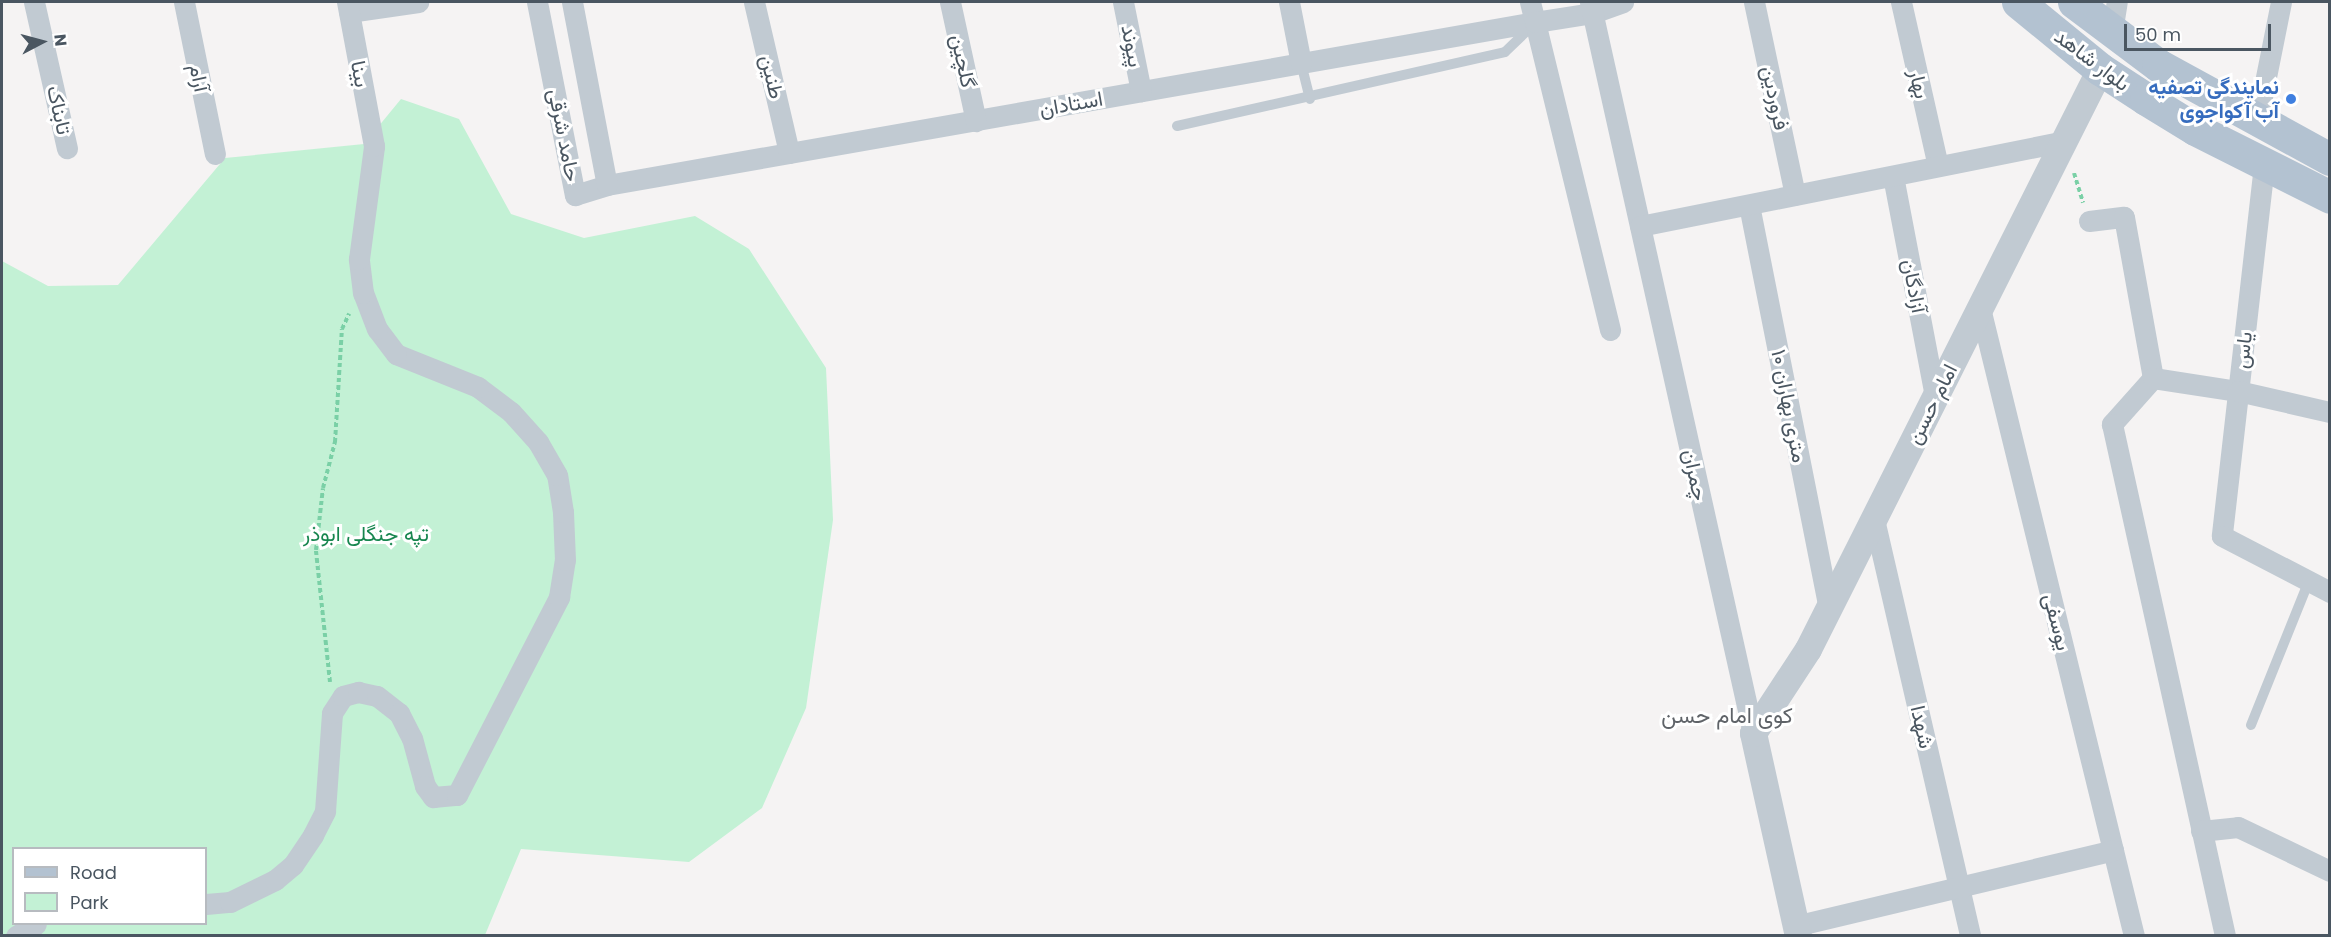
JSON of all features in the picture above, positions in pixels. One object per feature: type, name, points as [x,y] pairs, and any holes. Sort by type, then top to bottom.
[{"type":"main road","name":"بلوار شاهد","points":[[2018,2],[2100,69],[2195,129],[2330,197]]},
{"type":"main road","name":"بلوار شاهد","points":[[2074,2],[2115,17],[2158,65],[2257,122],[2330,159]]},
{"type":"street","name":"تابناک","points":[[34,2],[67,148]]},
{"type":"street","name":"آرام","points":[[183,2],[215,154]]},
{"type":"street","points":[[348,7],[418,2]]},
{"type":"street","name":"حامد شرقی","points":[[537,2],[575,195],[607,185],[572,2]]},
{"type":"street","name":"طنین","points":[[754,2],[789,153]]},
{"type":"street","name":"گلچین","points":[[950,2],[976,121]]},
{"type":"street","name":"پیوند","points":[[1123,2],[1141,92]]},
{"type":"street","points":[[1289,2],[1301,63]]},
{"type":"street","points":[[1530,2],[1610,330]]},
{"type":"street","points":[[1535,22],[1592,7],[1623,2]]},
{"type":"street","name":"فروردین","points":[[1754,2],[1795,195]]},
{"type":"street","name":"بهار","points":[[1901,2],[1938,166]]},
{"type":"street","points":[[2257,122],[2281,2]]},
{"type":"street","name":"بینا","points":[[334,710],[343,696],[358,692],[376,696],[399,713],[412,738],[425,786],[433,797],[457,795],[560,597],[564,560],[557,474],[538,442],[511,412],[478,387],[396,354],[377,329],[362,287],[358,259],[374,146],[348,7]]},
{"type":"street","name":"چمران","points":[[1592,7],[1797,931]]},
{"type":"street","name":"استادان","points":[[607,185],[1535,22]]},
{"type":"street","name":"امام حسن","points":[[1753,733],[1808,649],[2100,69]]},
{"type":"street","points":[[1640,226],[2064,141]]},
{"type":"street","name":"یاس","points":[[2264,165],[2222,536],[2309,581]]},
{"type":"street","name":"آزادگان","points":[[1893,176],[1935,396]]},
{"type":"street","name":"۱۰ متری بهاران","points":[[1749,205],[1829,608]]},
{"type":"street","points":[[2089,221],[2124,217],[2152,378]]},
{"type":"street","name":"یوسفی","points":[[1980,308],[2134,936]]},
{"type":"street","points":[[2152,378],[2238,391],[2330,412]]},
{"type":"street","points":[[2152,378],[2112,424],[2225,935]]},
{"type":"street","name":"شهدا","points":[[1874,519],[1970,936]]},
{"type":"street","points":[[2309,581],[2330,592]]},
{"type":"street","points":[[207,904],[230,902],[268,885],[293,865],[313,835],[325,811],[334,710]]},
{"type":"street","points":[[2201,831],[2238,827],[2330,871]]},
{"type":"street","points":[[1797,931],[1959,887],[2113,850]]},
{"type":"street","points":[[16,936],[34,925]]},
{"type":"lane","points":[[1177,126],[1310,99],[1505,52],[1535,22]]},
{"type":"lane","points":[[1301,63],[1310,99]]},
{"type":"lane","points":[[2251,725],[2309,581]]},
{"type":"path","points":[[2064,141],[2089,221]]},
{"type":"path","points":[[334,710],[319,606],[316,549],[323,488],[335,442],[342,329],[362,287]]},
{"type":"green space","name":"تپه جنگلی ابوذر","points":[[401,99],[459,119],[511,214],[584,238],[695,216],[749,249],[826,368],[833,520],[806,708],[762,808],[689,862],[521,849],[485,935],[2,935],[2,261],[48,286],[118,285],[225,158],[364,144]]},
{"type":"place","name":"نمایندگی تصفیه آب آکواجوی","points":[[2291,99]]},
{"type":"district","name":"کوی امام حسن","points":[[1727,716]]}]
